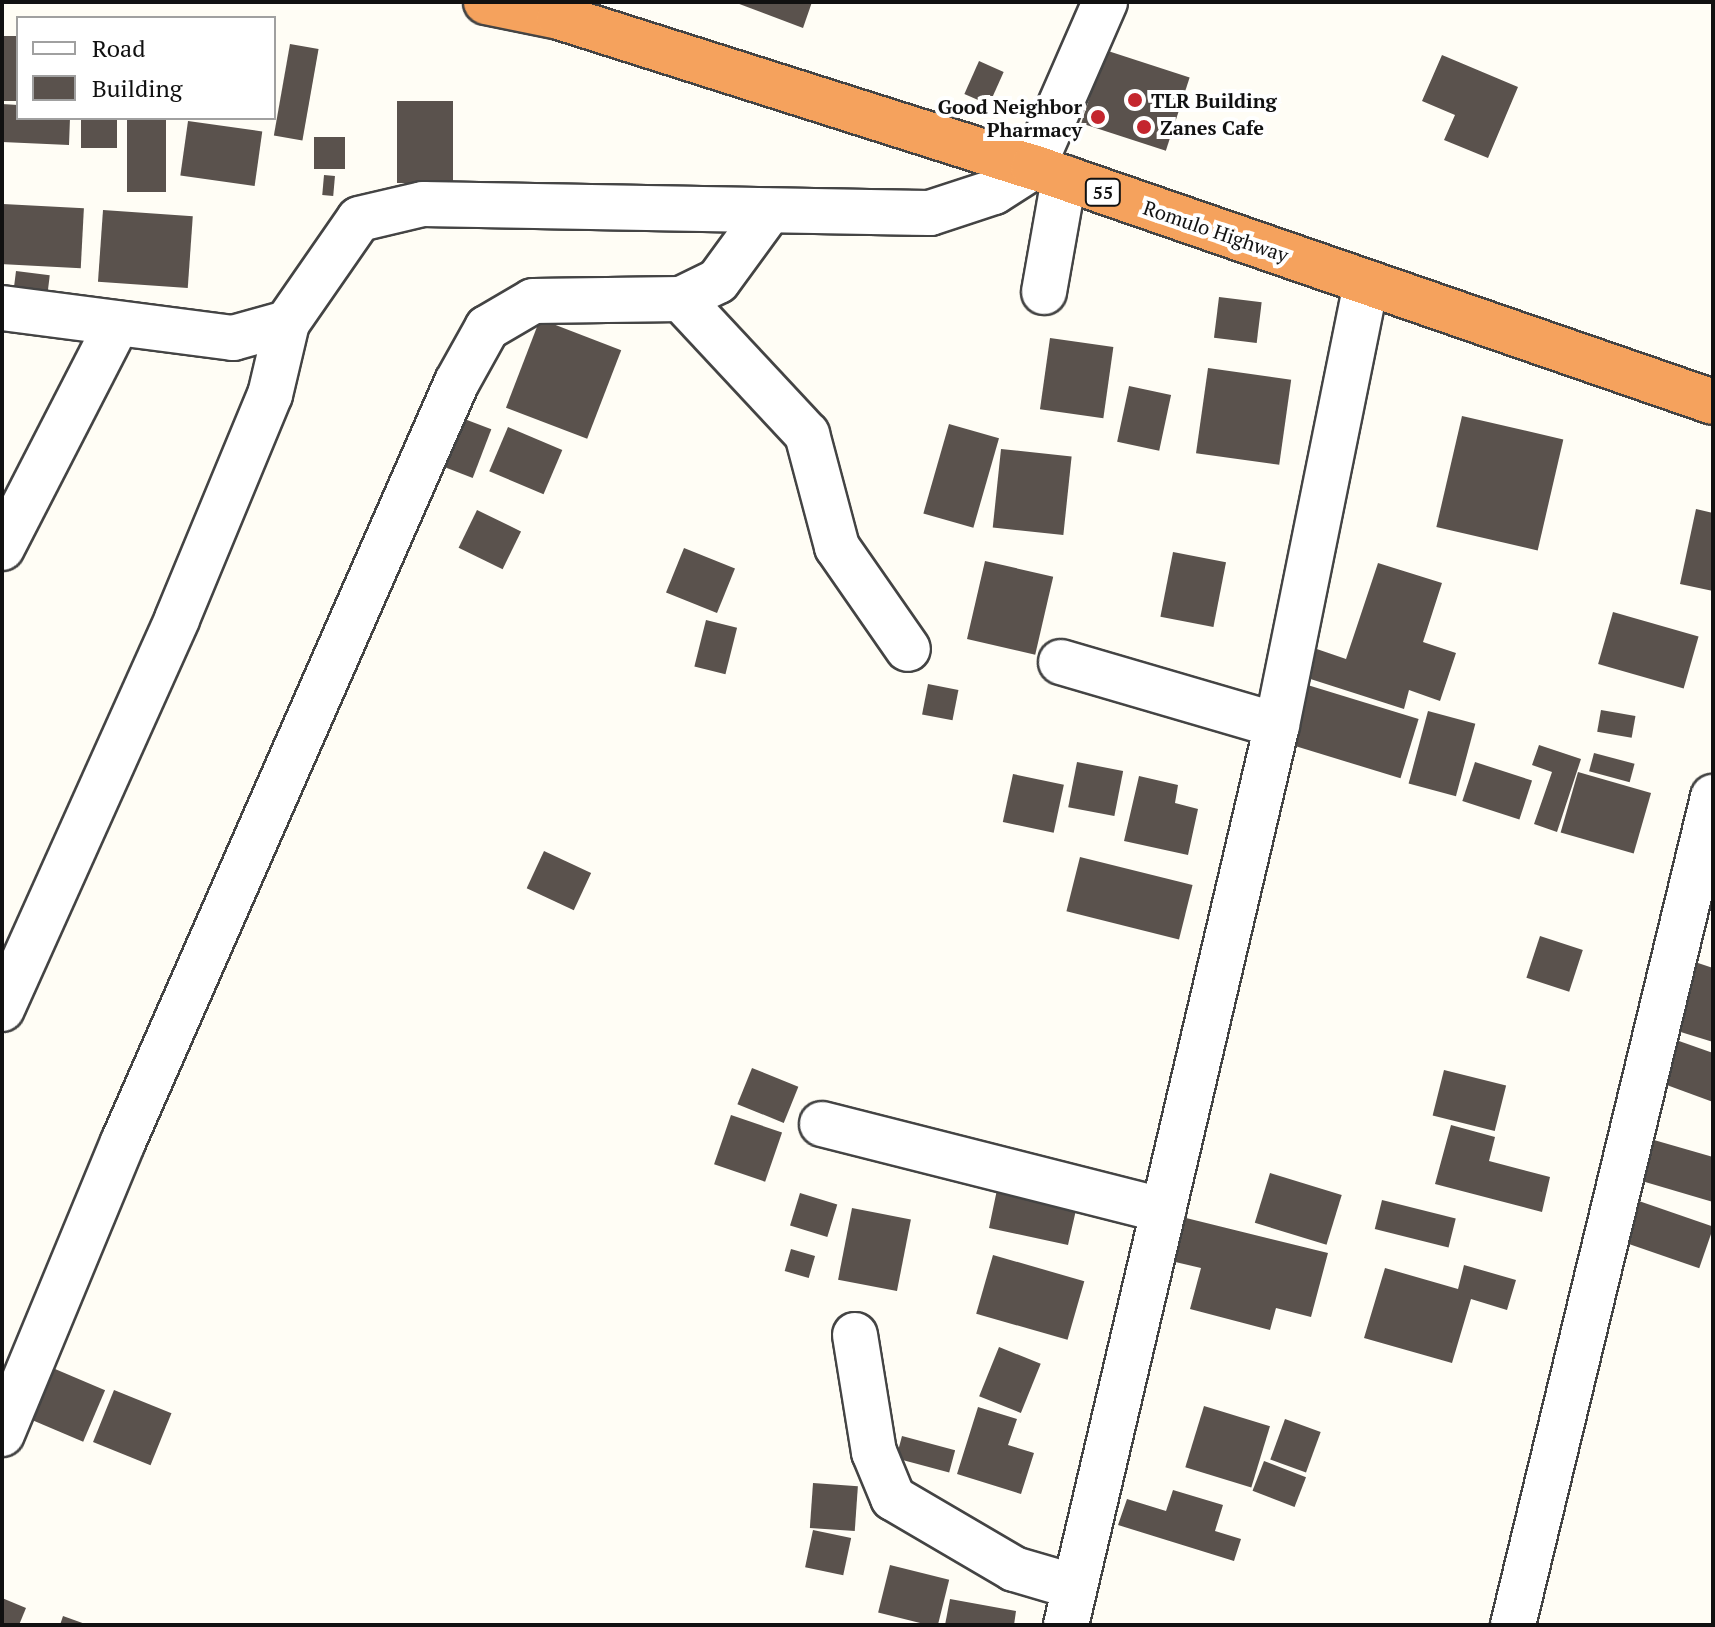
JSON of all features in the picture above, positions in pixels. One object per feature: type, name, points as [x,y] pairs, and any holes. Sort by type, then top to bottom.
[{"type":"highway","name":"Romulo Highway","points":[[486,2],[559,17],[1048,173],[1713,402]]},
{"type":"street","points":[[1044,292],[1048,173],[1105,2]]},
{"type":"street","points":[[2,1009],[195,577],[270,395],[287,323],[359,219],[423,204],[930,213],[1048,173]]},
{"type":"street","points":[[2,1434],[123,1142],[457,382],[487,328],[533,301],[681,299],[718,281],[769,211]]},
{"type":"street","points":[[855,1335],[874,1452],[893,1498],[1069,1605],[1277,725],[1366,284]]},
{"type":"street","points":[[681,299],[807,434],[837,547],[908,649]]},
{"type":"street","points":[[2,308],[233,338],[287,323]]},
{"type":"street","points":[[2,548],[117,324]]},
{"type":"street","points":[[1061,662],[1277,725]]},
{"type":"street","points":[[1513,1625],[1713,797]]},
{"type":"street","points":[[822,1124],[1163,1210]]},
{"type":"building","points":[[734,2],[812,2],[803,28]]},
{"type":"building","points":[[2,36],[16,36],[16,101],[2,101]]},
{"type":"building","points":[[290,44],[319,49],[302,141],[274,136]]},
{"type":"building","name":"TLR Building","points":[[1105,50],[1190,78],[1166,151],[1081,123]]},
{"type":"building","points":[[1442,55],[1518,87],[1488,158],[1444,140],[1455,115],[1422,101]]},
{"type":"building","points":[[979,61],[1004,72],[989,105],[964,94]]},
{"type":"building","points":[[397,101],[453,101],[453,183],[397,183]]},
{"type":"building","points":[[2,104],[16,105],[16,120],[70,120],[69,145],[2,142]]},
{"type":"building","points":[[81,120],[117,120],[117,148],[81,148]]},
{"type":"building","points":[[127,120],[166,120],[166,192],[127,192]]},
{"type":"building","points":[[188,121],[262,131],[255,186],[180,175]]},
{"type":"building","points":[[314,137],[345,137],[345,169],[314,169]]},
{"type":"building","points":[[324,175],[335,176],[333,196],[322,195]]},
{"type":"building","points":[[3,204],[84,208],[81,268],[2,264]]},
{"type":"building","points":[[103,210],[193,216],[188,288],[98,282]]},
{"type":"building","points":[[16,271],[50,275],[47,295],[14,291]]},
{"type":"building","points":[[1219,297],[1262,302],[1257,343],[1214,338]]},
{"type":"building","points":[[540,319],[621,350],[587,439],[506,408]]},
{"type":"building","points":[[1050,338],[1113,347],[1103,418],[1040,409]]},
{"type":"building","points":[[1208,368],[1291,380],[1279,465],[1196,453]]},
{"type":"building","points":[[1129,386],[1171,395],[1159,451],[1117,442]]},
{"type":"building","points":[[454,415],[491,429],[473,478],[435,464]]},
{"type":"building","points":[[1462,416],[1563,439],[1538,550],[1436,527]]},
{"type":"building","points":[[949,424],[999,438],[973,528],[923,513]]},
{"type":"building","points":[[508,427],[562,450],[544,494],[489,471]]},
{"type":"building","points":[[1001,449],[1072,456],[1063,535],[993,528]]},
{"type":"building","points":[[1696,509],[1713,513],[1713,591],[1680,584]]},
{"type":"building","points":[[477,510],[521,531],[503,569],[459,548]]},
{"type":"building","points":[[684,548],[735,569],[717,613],[666,593]]},
{"type":"building","points":[[1173,552],[1226,562],[1213,627],[1160,617]]},
{"type":"building","points":[[985,561],[1053,577],[1035,655],[967,639]]},
{"type":"building","points":[[1378,563],[1442,583],[1423,642],[1456,653],[1440,701],[1409,690],[1404,709],[1298,675],[1308,646],[1346,659]]},
{"type":"building","points":[[1613,612],[1699,637],[1684,688],[1598,664]]},
{"type":"building","points":[[706,620],[737,628],[725,674],[694,667]]},
{"type":"building","points":[[1301,683],[1419,719],[1400,778],[1283,742]]},
{"type":"building","points":[[928,684],[958,690],[953,720],[922,714]]},
{"type":"building","points":[[1601,710],[1635,716],[1632,738],[1597,732]]},
{"type":"building","points":[[1428,711],[1475,724],[1456,796],[1409,783]]},
{"type":"building","points":[[1539,745],[1581,759],[1557,832],[1534,824],[1552,772],[1532,765]]},
{"type":"building","points":[[1594,753],[1635,764],[1630,782],[1589,771]]},
{"type":"building","points":[[1077,762],[1123,771],[1114,816],[1068,807]]},
{"type":"building","points":[[1475,762],[1532,781],[1519,820],[1462,801]]},
{"type":"building","points":[[1578,772],[1651,793],[1634,854],[1561,833]]},
{"type":"building","points":[[1013,774],[1064,785],[1054,833],[1003,822]]},
{"type":"building","points":[[1139,776],[1178,785],[1175,803],[1198,809],[1188,855],[1124,841]]},
{"type":"building","points":[[544,851],[591,873],[574,910],[527,888]]},
{"type":"building","points":[[1080,857],[1193,885],[1179,939],[1066,911]]},
{"type":"building","points":[[1540,936],[1583,950],[1569,992],[1526,978]]},
{"type":"building","points":[[1692,961],[1713,968],[1713,1042],[1671,1029]]},
{"type":"building","points":[[1679,1041],[1713,1053],[1713,1102],[1664,1084]]},
{"type":"building","points":[[752,1068],[798,1087],[784,1123],[737,1104]]},
{"type":"building","points":[[1444,1070],[1506,1085],[1495,1131],[1433,1116]]},
{"type":"building","points":[[731,1115],[782,1133],[765,1182],[714,1164]]},
{"type":"building","points":[[1451,1125],[1495,1137],[1489,1161],[1550,1177],[1542,1212],[1435,1184]]},
{"type":"building","points":[[1647,1138],[1713,1157],[1713,1202],[1635,1179]]},
{"type":"building","points":[[1270,1173],[1342,1195],[1327,1245],[1255,1223]]},
{"type":"building","points":[[999,1180],[1049,1190],[1046,1204],[1076,1210],[1068,1245],[989,1228]]},
{"type":"building","points":[[800,1193],[837,1204],[827,1237],[790,1226]]},
{"type":"building","points":[[1382,1200],[1456,1218],[1448,1247],[1375,1229]]},
{"type":"building","points":[[1636,1200],[1713,1227],[1699,1268],[1622,1242]]},
{"type":"building","points":[[852,1208],[911,1219],[897,1291],[838,1280]]},
{"type":"building","points":[[1182,1217],[1328,1253],[1311,1317],[1276,1308],[1270,1330],[1190,1309],[1201,1268],[1171,1261]]},
{"type":"building","points":[[791,1249],[815,1256],[809,1278],[785,1271]]},
{"type":"building","points":[[993,1255],[1084,1281],[1068,1340],[976,1314]]},
{"type":"building","points":[[1464,1265],[1516,1280],[1507,1310],[1471,1299],[1452,1363],[1364,1338],[1385,1268],[1458,1289]]},
{"type":"building","points":[[999,1347],[1041,1364],[1021,1413],[979,1396]]},
{"type":"building","points":[[48,1366],[105,1390],[83,1442],[26,1418]]},
{"type":"building","points":[[114,1390],[171,1413],[151,1465],[93,1442]]},
{"type":"building","points":[[1204,1406],[1270,1426],[1251,1487],[1185,1467]]},
{"type":"building","points":[[978,1407],[1017,1419],[1008,1445],[1034,1453],[1021,1494],[957,1474]]},
{"type":"building","points":[[1285,1419],[1321,1432],[1306,1472],[1270,1459]]},
{"type":"building","points":[[902,1436],[955,1450],[949,1472],[896,1458]]},
{"type":"building","points":[[1264,1461],[1306,1477],[1295,1507],[1253,1491]]},
{"type":"building","points":[[813,1483],[858,1486],[855,1531],[810,1528]]},
{"type":"building","points":[[1173,1490],[1223,1505],[1215,1531],[1241,1539],[1234,1561],[1118,1525],[1127,1499],[1166,1511]]},
{"type":"building","points":[[813,1530],[851,1538],[843,1575],[805,1567]]},
{"type":"building","points":[[890,1565],[949,1580],[938,1625],[878,1613]]},
{"type":"building","points":[[2,1598],[26,1608],[19,1625],[2,1625]]},
{"type":"building","points":[[950,1599],[1016,1611],[1014,1625],[945,1625]]},
{"type":"building","points":[[63,1616],[88,1625],[60,1625]]},
{"type":"place","name":"TLR Building","points":[[1135,100]]},
{"type":"place","name":"Good Neighbor Pharmacy","points":[[1098,117]]},
{"type":"place","name":"Zanes Cafe","points":[[1144,127]]}]
